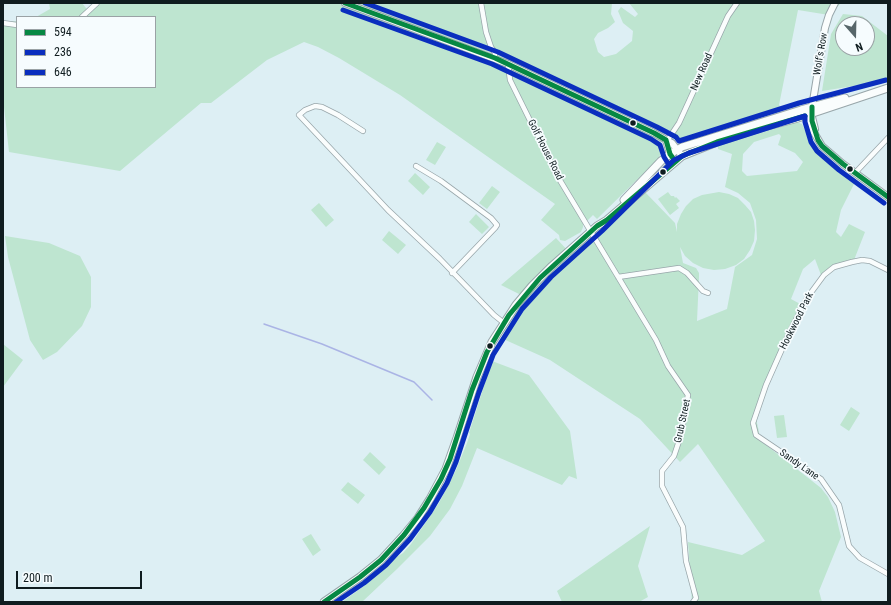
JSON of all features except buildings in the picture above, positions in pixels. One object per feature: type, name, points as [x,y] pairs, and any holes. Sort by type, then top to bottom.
[{"type":"main road","points":[[345,3],[508,64],[654,133],[666,140],[678,158]]},
{"type":"main road","name":"Wolf's Row","points":[[809,111],[825,28],[835,3]]},
{"type":"main road","points":[[324,602],[360,577],[381,560],[404,535],[424,508],[448,464],[479,370],[487,352],[504,323],[532,286],[552,266],[591,232],[673,152],[686,146],[888,88]]},
{"type":"main road","points":[[809,111],[818,140],[830,154],[888,197]]},
{"type":"main road","points":[[597,226],[607,220],[678,158],[717,142],[809,111]]},
{"type":"street","points":[[83,16],[97,3]]},
{"type":"street","points":[[481,3],[486,32],[491,47],[495,53],[495,58]]},
{"type":"street","name":"New Road","points":[[666,140],[670,138],[679,123],[728,16],[737,3]]},
{"type":"street","points":[[3,23],[16,25]]},
{"type":"street","name":"Golf House Road","points":[[508,64],[510,80],[558,177],[591,232]]},
{"type":"street","points":[[363,131],[338,114],[322,107],[316,106],[304,110],[299,115],[387,208],[493,314],[504,323]]},
{"type":"street","points":[[855,173],[888,138]]},
{"type":"street","points":[[416,166],[441,181],[491,218],[497,225],[452,273]]},
{"type":"street","name":"Grub Street","points":[[591,232],[656,340],[668,366],[688,395],[681,435],[674,456],[662,471],[662,486],[683,527],[686,561],[696,598],[693,602]]},
{"type":"street","name":"Hookwood Park","points":[[756,435],[753,423],[766,385],[790,331],[819,281],[834,267],[862,260],[870,261],[888,270]]},
{"type":"street","points":[[618,277],[679,268],[687,273],[703,291],[708,293]]},
{"type":"street","name":"Sandy Lane","points":[[756,435],[821,480],[839,505],[849,546],[860,558],[888,574]]},
{"type":"green space","points":[[49,3],[82,3],[90,13],[101,3],[612,3],[611,14],[615,22],[608,28],[598,33],[594,39],[598,52],[604,57],[616,54],[632,41],[633,31],[623,23],[618,11],[621,7],[635,17],[638,14],[629,3],[841,3],[829,15],[798,10],[779,105],[783,110],[686,143],[665,134],[660,145],[661,151],[659,158],[597,219],[593,215],[583,223],[581,232],[565,241],[560,240],[559,235],[541,220],[555,204],[400,95],[339,58],[318,47],[304,42],[267,60],[211,103],[201,103],[120,171],[9,152],[3,98],[3,23],[16,21],[16,88],[156,88],[156,16],[38,16],[50,9]]},
{"type":"green space","points":[[843,14],[862,16],[842,16]]},
{"type":"green space","points":[[875,26],[888,36],[888,78],[860,85],[822,91],[831,34],[835,27],[835,56],[875,56]]},
{"type":"green space","points":[[797,122],[802,124],[815,150],[855,182],[841,210],[836,232],[841,237],[849,224],[865,232],[854,260],[834,265],[821,275],[815,259],[803,269],[791,299],[802,305],[755,414],[759,432],[757,438],[821,488],[828,497],[835,512],[841,537],[819,591],[822,602],[692,602],[688,542],[742,555],[765,541],[698,444],[680,462],[640,419],[550,360],[501,338],[525,297],[501,285],[556,238],[570,253],[645,192],[675,223],[677,232],[677,224],[686,206],[693,199],[702,195],[719,192],[729,194],[738,198],[751,212],[755,230],[754,241],[744,259],[736,265],[725,269],[714,270],[703,268],[693,263],[685,256],[680,247],[683,263],[696,268],[699,273],[697,321],[727,309],[735,267],[752,255],[757,239],[756,220],[750,203],[738,193],[725,187],[732,154],[718,149],[718,146]],"holes":[[[779,134],[781,136],[778,145],[795,153],[803,162],[797,171],[747,176],[742,171],[743,154],[754,142]]]},
{"type":"green space","points":[[437,142],[446,147],[435,165],[426,160]]},
{"type":"green space","points":[[415,173],[430,187],[423,195],[408,181]]},
{"type":"green space","points":[[492,186],[500,192],[487,209],[479,203]]},
{"type":"green space","points":[[668,192],[671,196],[676,197],[680,201],[676,204],[679,208],[670,215],[658,199]]},
{"type":"green space","points":[[319,203],[334,220],[326,227],[311,210]]},
{"type":"green space","points":[[476,214],[489,227],[482,234],[469,222]]},
{"type":"green space","points":[[389,231],[406,245],[398,254],[382,240]]},
{"type":"green space","points":[[5,236],[49,243],[80,256],[91,277],[91,307],[82,326],[57,352],[43,360],[30,340],[8,257]]},
{"type":"green space","points":[[3,344],[23,360],[3,387]]},
{"type":"green space","points":[[492,361],[529,375],[570,431],[577,479],[569,476],[562,485],[477,448],[462,486],[450,509],[430,536],[362,602],[342,602],[364,586],[392,560],[403,553],[411,544],[439,503],[456,470],[467,443]]},
{"type":"green space","points":[[851,407],[860,413],[849,431],[840,425]]},
{"type":"green space","points":[[784,415],[787,437],[777,438],[774,416]]},
{"type":"green space","points":[[370,452],[386,467],[379,475],[363,460]]},
{"type":"green space","points":[[348,482],[365,495],[358,504],[341,490]]},
{"type":"green space","points":[[650,526],[638,566],[648,597],[639,602],[562,602],[557,591]]},
{"type":"green space","points":[[311,534],[321,550],[313,556],[302,539]]},
{"type":"waterway","points":[[264,324],[322,344],[414,382],[432,400]]},
{"type":"transit line","name":"594","points":[[345,3],[495,58],[654,133],[666,140],[670,154],[675,161]]},
{"type":"transit line","name":"646","points":[[365,3],[498,52],[657,127],[676,137],[679,141],[799,103],[886,80]]},
{"type":"transit line","name":"236","points":[[343,10],[492,64],[651,139],[660,145],[664,157],[669,165]]},
{"type":"transit line","name":"594","points":[[812,107],[812,121],[818,140],[822,146],[843,164],[888,197]]},
{"type":"transit line","name":"594","points":[[324,602],[360,577],[381,560],[404,535],[424,508],[441,479],[450,459],[472,390],[487,352],[509,315],[540,278],[597,226],[607,220],[682,156],[717,142],[805,116]]},
{"type":"transit line","name":"236","points":[[336,602],[364,583],[386,565],[410,539],[430,512],[447,483],[456,462],[493,355],[522,309],[551,277],[602,231],[674,160],[689,153],[805,116],[805,122],[811,142],[817,151],[839,170],[884,203]]}]
